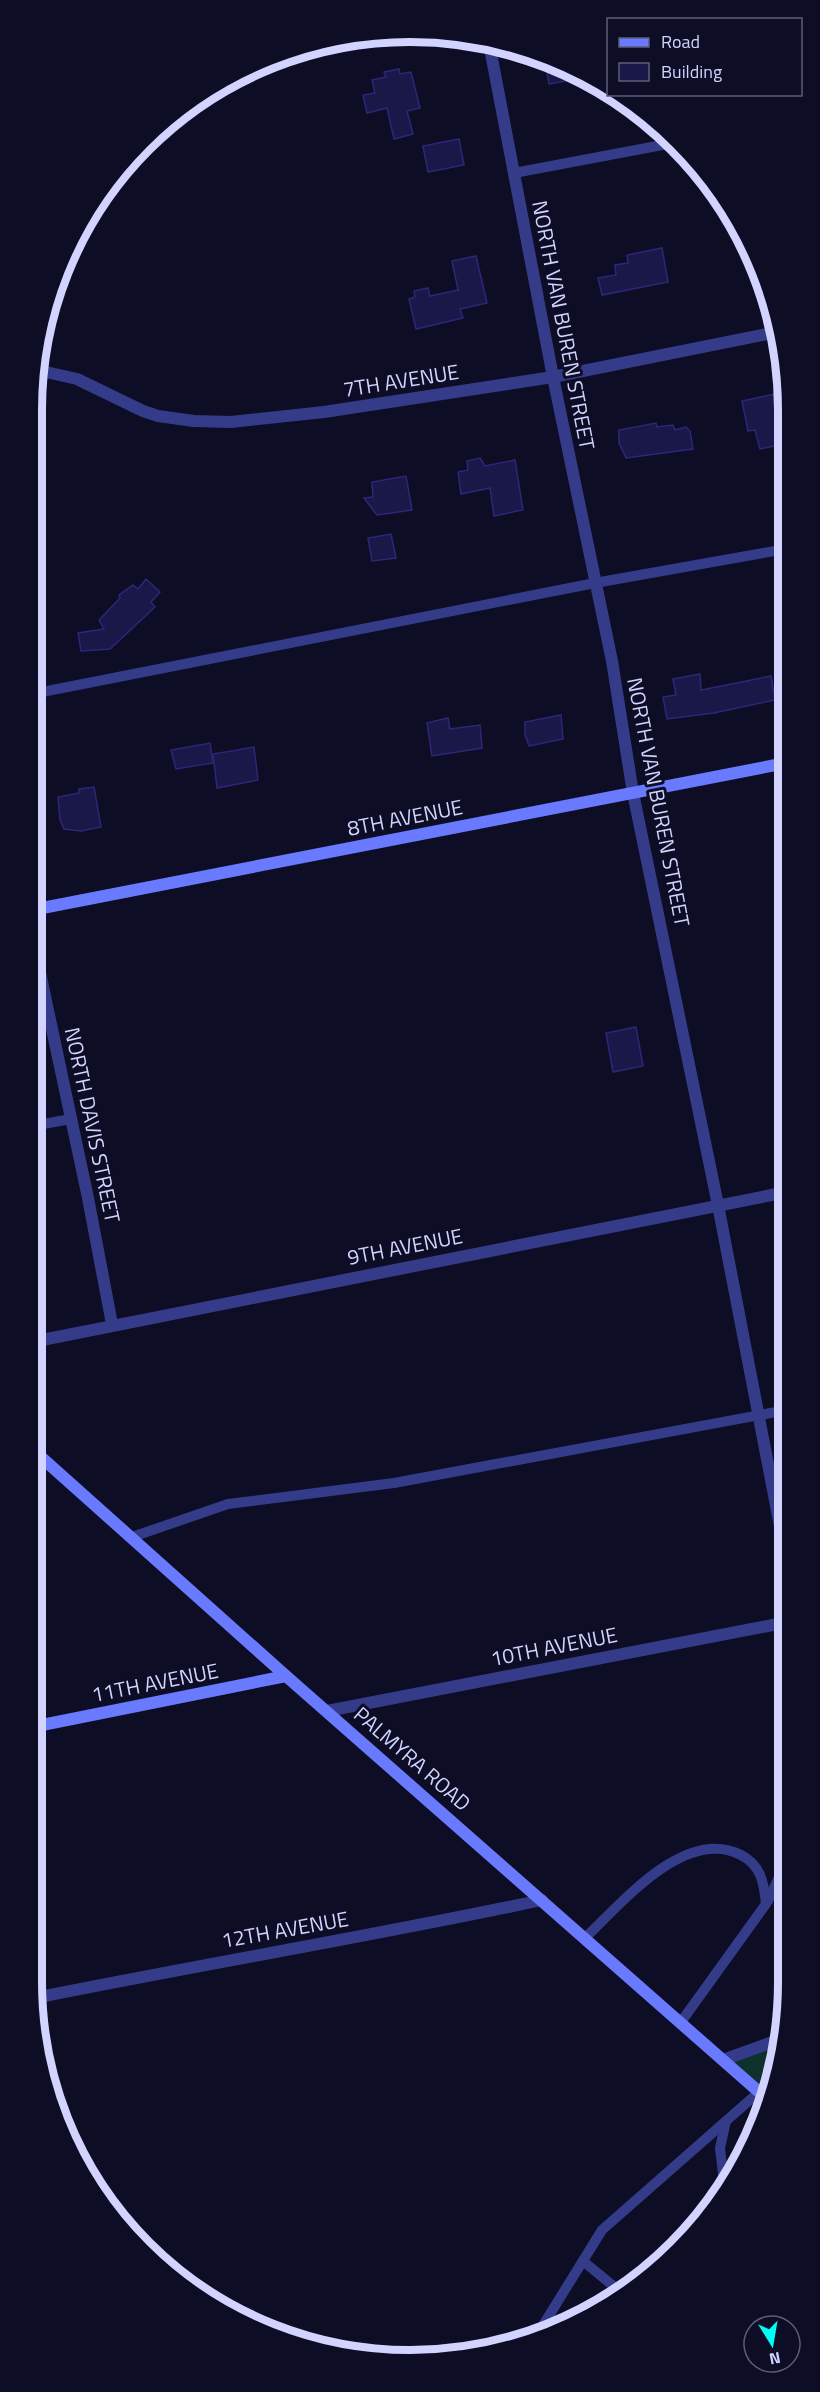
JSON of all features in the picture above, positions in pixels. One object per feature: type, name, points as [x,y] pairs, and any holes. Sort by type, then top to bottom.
[{"type":"street","name":"NORTH VAN BUREN STREET","points":[[491,51],[553,377],[612,661],[633,793],[718,1205],[778,1517]]},
{"type":"street","name":"7TH AVENUE","points":[[44,371],[77,378],[143,411],[158,416],[194,421],[231,422],[324,412],[553,377],[770,333]]},
{"type":"street","name":"8TH AVENUE","points":[[42,908],[778,765]]},
{"type":"street","name":"NORTH DAVIS STREET","points":[[42,982],[112,1324]]},
{"type":"street","name":"9TH AVENUE","points":[[42,1340],[112,1324],[778,1194]]},
{"type":"street","name":"PALMYRA ROAD","points":[[42,1458],[286,1676],[760,2093]]},
{"type":"street","name":"10TH AVENUE","points":[[327,1711],[778,1624]]},
{"type":"street","name":"11TH AVENUE","points":[[42,1725],[286,1676]]},
{"type":"street","name":"12TH AVENUE","points":[[43,1996],[187,1967],[448,1920],[542,1900]]},
{"type":"street","points":[[723,2060],[773,2042]]},
{"type":"lane","points":[[514,173],[665,145]]},
{"type":"lane","points":[[42,692],[595,583],[778,550]]},
{"type":"lane","points":[[42,1124],[71,1119]]},
{"type":"lane","points":[[132,1538],[228,1504],[394,1483],[778,1412]]},
{"type":"lane","points":[[585,1938],[651,1876],[681,1856],[704,1849],[733,1850],[750,1859],[764,1881],[766,1904]]},
{"type":"lane","points":[[681,2022],[766,1904],[778,1876]]},
{"type":"lane","points":[[543,2325],[602,2230],[726,2121],[759,2098]]},
{"type":"lane","points":[[723,2175],[720,2148],[726,2121]]},
{"type":"lane","points":[[583,2261],[615,2287]]},
{"type":"green space","points":[[772,2046],[760,2092],[726,2063]]},
{"type":"building","points":[[546,68],[573,80],[549,84]]},
{"type":"building","points":[[399,69],[400,74],[411,72],[420,108],[407,111],[413,134],[394,139],[387,108],[367,113],[363,95],[375,93],[372,80],[386,77],[384,72]]},
{"type":"building","points":[[459,139],[464,165],[428,172],[423,146]]},
{"type":"building","points":[[662,248],[668,282],[602,295],[598,278],[616,275],[615,265],[628,263],[627,255]]},
{"type":"building","points":[[476,256],[487,303],[460,309],[463,318],[416,329],[409,299],[415,297],[414,291],[428,288],[430,296],[458,290],[452,261]]},
{"type":"building","points":[[775,394],[778,445],[760,449],[755,430],[748,431],[742,401]]},
{"type":"building","points":[[656,423],[657,427],[673,425],[675,430],[686,427],[690,431],[693,449],[626,458],[619,443],[619,430]]},
{"type":"building","points":[[480,458],[485,466],[515,460],[523,510],[494,516],[490,488],[461,494],[458,472],[468,470],[467,461]]},
{"type":"building","points":[[406,476],[412,510],[377,515],[364,498],[373,497],[372,482]]},
{"type":"building","points":[[391,534],[396,558],[372,561],[368,538]]},
{"type":"building","points":[[146,579],[160,592],[151,602],[155,607],[110,649],[81,651],[78,633],[104,629],[99,620],[120,598],[119,595],[133,585],[138,589]]},
{"type":"building","points":[[700,674],[701,690],[771,676],[775,700],[714,713],[667,719],[663,697],[676,695],[673,679]]},
{"type":"building","points":[[561,715],[563,739],[529,746],[525,735],[525,722]]},
{"type":"building","points":[[448,718],[450,729],[480,725],[482,748],[432,756],[427,723]]},
{"type":"building","points":[[210,743],[213,763],[176,769],[171,750]]},
{"type":"building","points":[[254,747],[258,780],[217,788],[213,754]]},
{"type":"building","points":[[94,787],[101,827],[81,831],[64,829],[60,820],[58,797],[79,793],[79,789]]},
{"type":"building","points":[[636,1027],[643,1066],[613,1072],[606,1033]]}]
